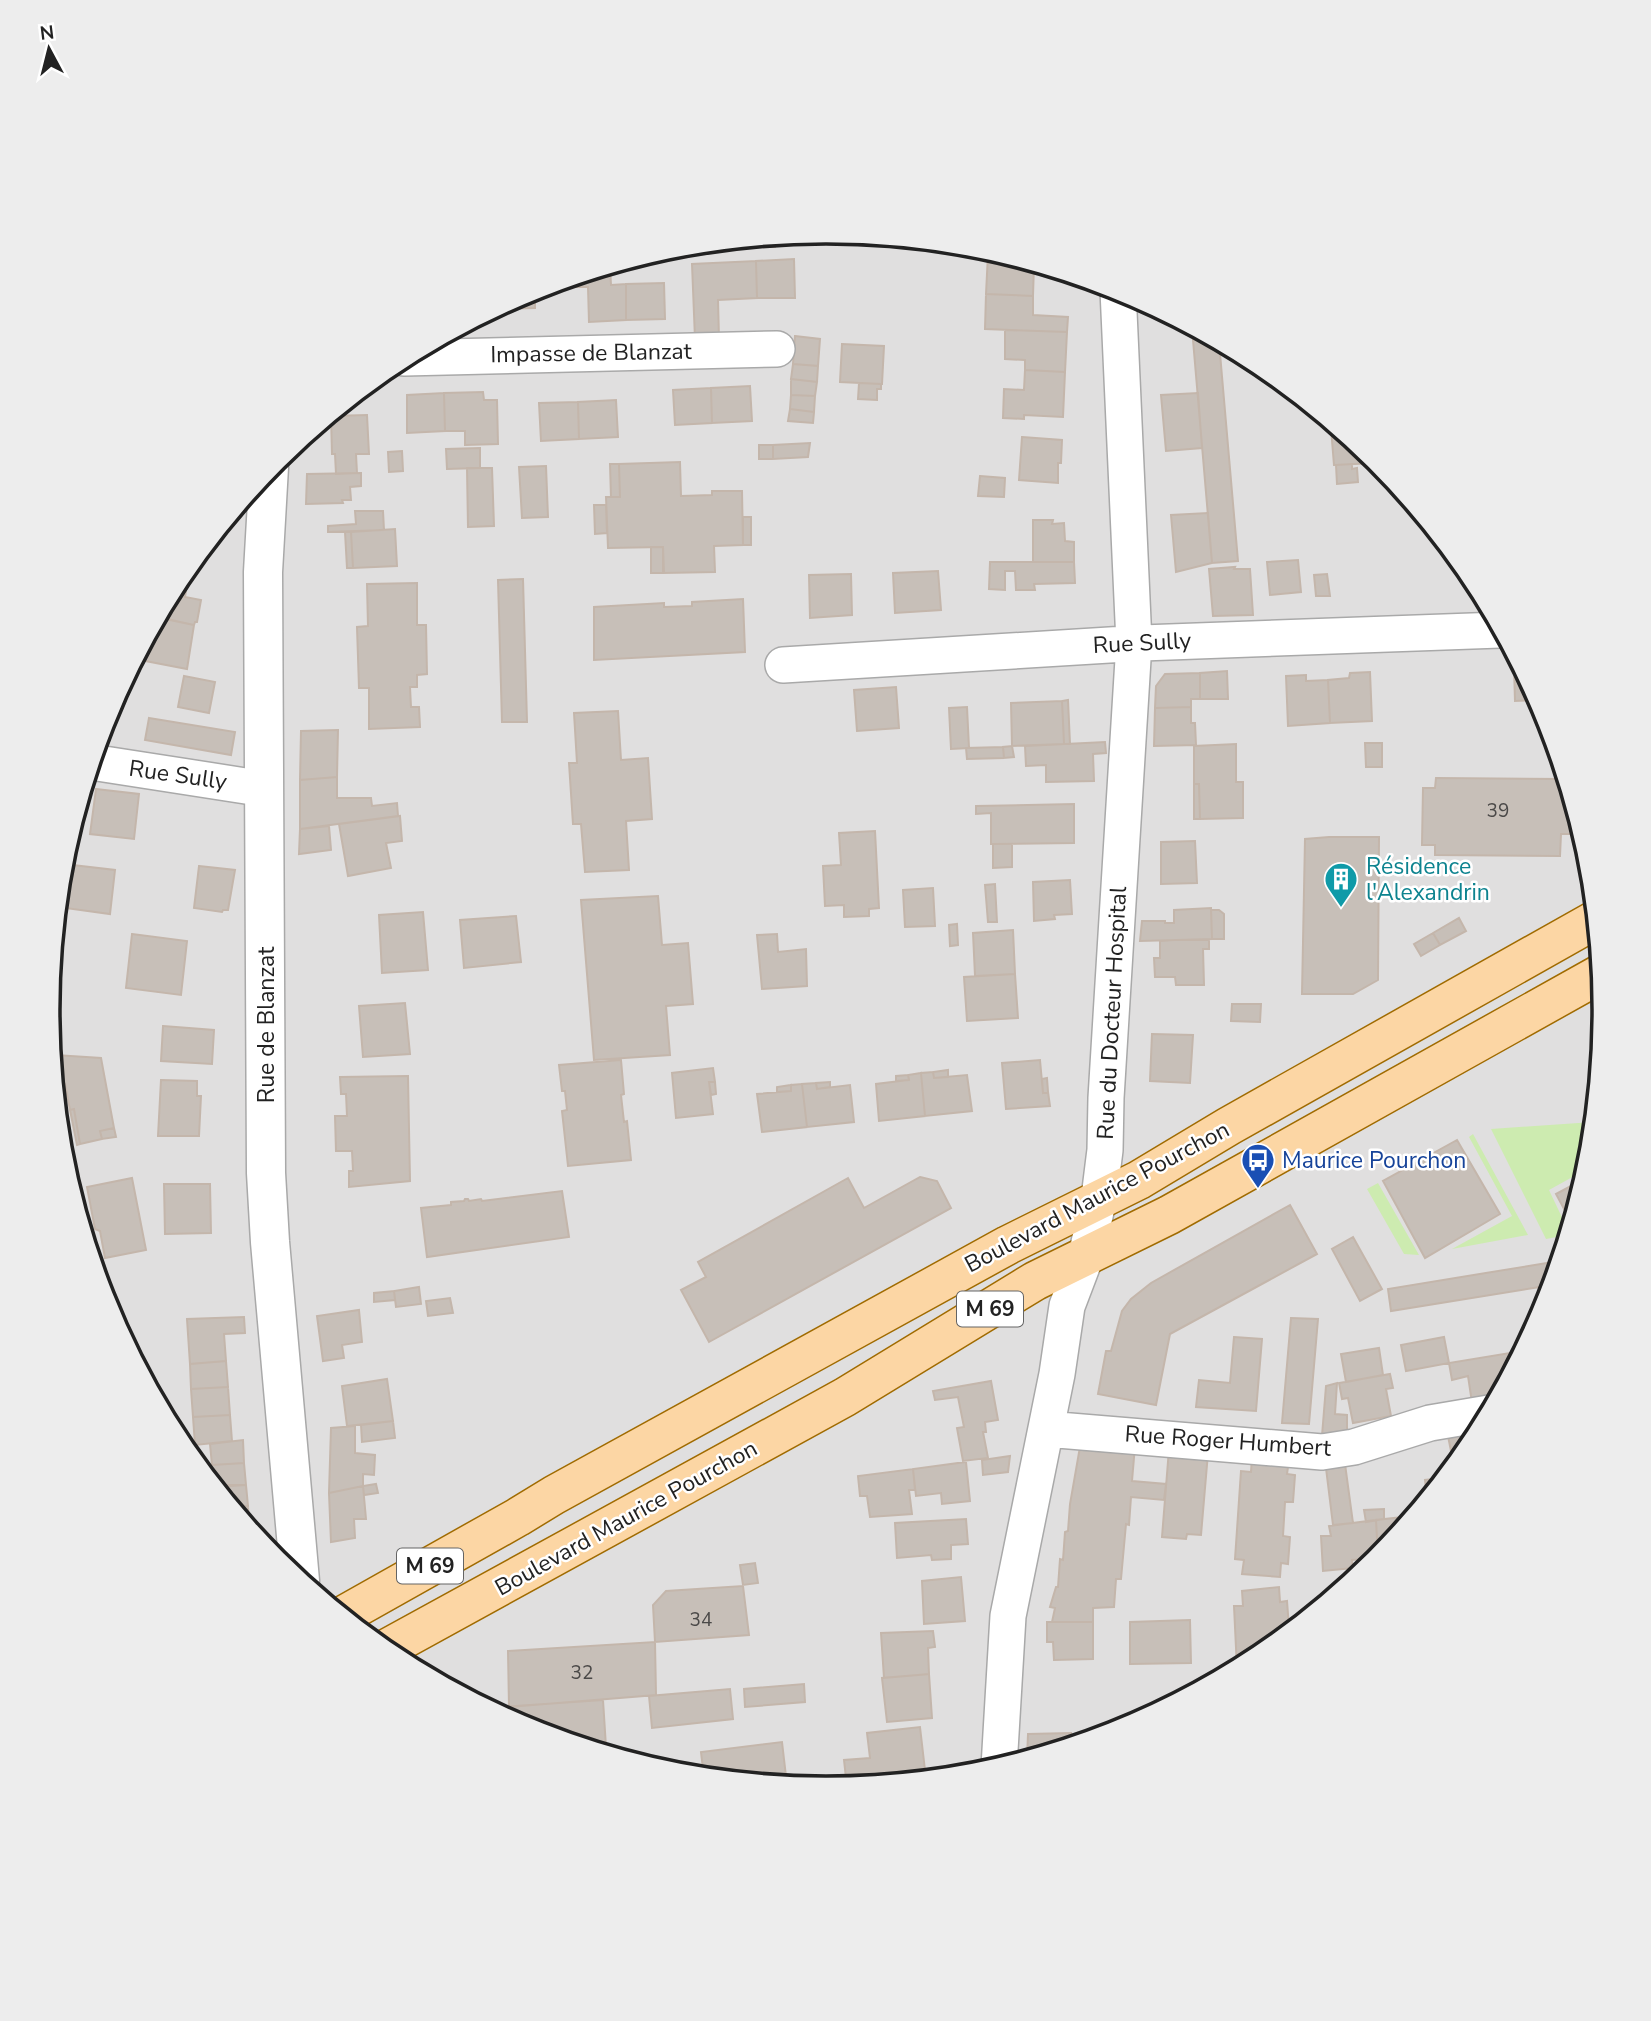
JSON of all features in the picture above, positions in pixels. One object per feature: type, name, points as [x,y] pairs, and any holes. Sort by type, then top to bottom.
[{"type":"main road","name":"Boulevard Maurice Pourchon","points":[[351,1611],[554,1495],[1008,1245],[1139,1180],[1229,1126],[1586,925]]},
{"type":"main road","name":"Boulevard Maurice Pourchon","points":[[395,1644],[833,1404],[1035,1281],[1169,1215],[1591,979]]},
{"type":"street","name":"Rue du Docteur Hospital","points":[[1000,1756],[1009,1616],[1057,1374],[1067,1306],[1087,1256],[1099,1198],[1105,1150],[1134,643],[1119,303]]},
{"type":"street","name":"Impasse de Blanzat","points":[[426,357],[778,349]]},
{"type":"street","name":"Rue de Blanzat","points":[[269,485],[263,572],[268,1208],[298,1565]]},
{"type":"street","name":"Rue Sully","points":[[783,665],[1134,643],[1491,630]]},
{"type":"street","name":"Rue Sully","points":[[100,763],[265,789]]},
{"type":"street","name":"Rue Roger Humbert","points":[[1046,1429],[1322,1452],[1354,1447],[1430,1423],[1475,1415]]},
{"type":"shaded area","points":[[826,244],[925,251],[975,259],[1072,285],[1164,323],[1209,347],[1292,403],[1331,435],[1401,505],[1433,544],[1489,627],[1513,672],[1551,764],[1565,812],[1577,861],[1590,960],[1592,1010],[1585,1110],[1577,1160],[1551,1257],[1513,1349],[1489,1394],[1433,1477],[1401,1516],[1331,1586],[1292,1618],[1208,1674],[1164,1698],[1072,1736],[1024,1750],[975,1762],[876,1775],[775,1775],[726,1770],[676,1762],[579,1736],[487,1698],[442,1674],[359,1618],[320,1586],[250,1516],[218,1477],[162,1394],[138,1349],[100,1257],[86,1209],[74,1160],[61,1061],[61,960],[66,911],[74,861],[100,764],[138,672],[162,627],[218,544],[250,505],[320,435],[359,403],[443,347],[487,323],[579,285],[627,271],[676,259],[775,246]]},
{"type":"green space","points":[[1583,1123],[1573,1177],[1549,1190],[1562,1218],[1557,1237],[1546,1239],[1491,1129]]},
{"type":"green space","points":[[1473,1134],[1528,1235],[1452,1249],[1512,1216],[1469,1137]]},
{"type":"green space","points":[[1378,1183],[1419,1255],[1404,1254],[1367,1189]]},
{"type":"building","points":[[794,259],[795,298],[757,298],[756,261]]},
{"type":"building","points":[[756,261],[757,298],[718,300],[719,338],[695,339],[692,264]]},
{"type":"building","points":[[988,262],[1034,274],[1033,296],[986,294]]},
{"type":"building","points":[[610,276],[611,285],[626,284],[626,320],[589,322],[588,287],[577,287]]},
{"type":"building","points":[[664,283],[665,319],[626,320],[626,284]]},
{"type":"building","points":[[986,294],[1033,296],[1033,315],[1068,317],[1067,332],[985,329]]},
{"type":"building","points":[[535,302],[535,308],[520,308]]},
{"type":"building","points":[[1005,330],[1067,332],[1065,372],[1025,370],[1025,360],[1005,359]]},
{"type":"building","points":[[795,336],[820,339],[818,366],[793,364]]},
{"type":"building","points":[[1193,340],[1220,354],[1238,561],[1212,563]]},
{"type":"building","points":[[842,344],[884,346],[882,384],[840,382]]},
{"type":"building","points":[[793,364],[818,366],[817,382],[791,379]]},
{"type":"building","points":[[1025,370],[1065,372],[1063,417],[1024,415],[1024,419],[1003,418],[1004,389],[1024,390]]},
{"type":"building","points":[[791,379],[817,382],[815,396],[791,395]]},
{"type":"building","points":[[859,383],[881,384],[881,389],[877,389],[877,400],[858,399]]},
{"type":"building","points":[[750,386],[752,421],[712,423],[711,388]]},
{"type":"building","points":[[711,388],[712,423],[675,425],[673,390]]},
{"type":"building","points":[[483,392],[484,400],[497,400],[498,444],[465,445],[465,431],[445,431],[444,393]]},
{"type":"building","points":[[444,393],[445,431],[407,433],[407,395]]},
{"type":"building","points":[[1198,393],[1202,448],[1166,451],[1161,395]]},
{"type":"building","points":[[791,395],[815,396],[814,412],[790,409]]},
{"type":"building","points":[[616,400],[618,437],[579,439],[578,402]]},
{"type":"building","points":[[578,402],[579,439],[541,441],[539,403]]},
{"type":"building","points":[[790,409],[814,412],[813,423],[788,421]]},
{"type":"building","points":[[367,415],[369,454],[356,454],[357,473],[336,474],[331,426],[344,416]]},
{"type":"building","points":[[1332,436],[1361,464],[1334,465]]},
{"type":"building","points":[[1022,437],[1062,440],[1058,483],[1019,480]]},
{"type":"building","points":[[810,443],[808,457],[773,459],[773,445]]},
{"type":"building","points":[[759,445],[773,445],[773,459],[759,459]]},
{"type":"building","points":[[480,448],[480,468],[447,469],[446,449]]},
{"type":"building","points":[[402,451],[403,471],[389,472],[388,452]]},
{"type":"building","points":[[680,462],[681,496],[712,495],[712,491],[742,491],[743,545],[714,546],[715,572],[663,573],[663,547],[608,548],[606,497],[620,497],[619,464]]},
{"type":"building","points":[[610,464],[619,464],[620,497],[611,497]]},
{"type":"building","points":[[1352,464],[1352,469],[1357,468],[1358,482],[1337,484],[1336,465]]},
{"type":"building","points":[[546,466],[548,517],[522,518],[519,467]]},
{"type":"building","points":[[467,468],[492,468],[494,526],[468,527]]},
{"type":"building","points":[[361,473],[361,486],[350,487],[351,500],[342,500],[343,503],[306,504],[307,474]]},
{"type":"building","points":[[980,476],[1005,478],[1004,497],[978,496]]},
{"type":"building","points":[[594,505],[606,505],[607,533],[595,534]]},
{"type":"building","points":[[355,511],[383,511],[384,530],[328,532],[328,526],[356,524]]},
{"type":"building","points":[[1208,513],[1212,563],[1176,572],[1171,515]]},
{"type":"building","points":[[743,517],[751,517],[751,545],[743,545]]},
{"type":"building","points":[[1033,520],[1053,520],[1052,524],[1064,523],[1065,541],[1074,542],[1074,562],[1033,562]]},
{"type":"building","points":[[395,529],[397,566],[353,568],[351,532]]},
{"type":"building","points":[[345,532],[351,532],[353,568],[347,568]]},
{"type":"building","points":[[651,547],[663,547],[664,573],[651,573]]},
{"type":"building","points":[[1298,560],[1301,592],[1270,595],[1267,562]]},
{"type":"building","points":[[990,562],[1074,562],[1075,583],[1034,584],[1035,590],[1016,590],[1015,571],[1005,571],[1005,590],[989,589]]},
{"type":"building","points":[[1235,567],[1234,569],[1250,569],[1253,615],[1213,616],[1209,569]]},
{"type":"building","points":[[938,571],[941,610],[895,613],[893,573]]},
{"type":"building","points":[[851,574],[852,615],[810,618],[809,575]]},
{"type":"building","points":[[1327,574],[1330,596],[1316,596],[1314,575]]},
{"type":"building","points":[[523,579],[527,722],[502,722],[498,580]]},
{"type":"building","points":[[417,583],[417,625],[426,625],[427,674],[417,675],[417,687],[410,687],[411,707],[419,707],[420,727],[369,729],[369,688],[359,688],[357,627],[368,626],[367,584]]},
{"type":"building","points":[[186,590],[185,597],[201,600],[194,625],[167,619]]},
{"type":"building","points":[[743,599],[745,652],[594,660],[594,607],[664,603],[664,607],[692,606],[692,602]]},
{"type":"building","points":[[167,619],[194,625],[187,669],[144,661]]},
{"type":"building","points":[[1227,671],[1228,699],[1200,699],[1200,673]]},
{"type":"building","points":[[1370,672],[1372,721],[1330,723],[1328,680],[1349,678],[1350,673]]},
{"type":"building","points":[[1200,673],[1200,699],[1191,699],[1191,707],[1155,708],[1156,686],[1165,674]]},
{"type":"building","points":[[1306,675],[1306,681],[1328,680],[1330,723],[1288,726],[1286,676]]},
{"type":"building","points":[[1514,675],[1526,701],[1515,701]]},
{"type":"building","points":[[184,676],[215,682],[209,713],[178,707]]},
{"type":"building","points":[[896,687],[899,728],[857,731],[854,690]]},
{"type":"building","points":[[1068,700],[1070,744],[1064,744],[1062,701]]},
{"type":"building","points":[[1062,701],[1064,744],[1012,746],[1011,703]]},
{"type":"building","points":[[967,707],[969,748],[951,749],[949,708]]},
{"type":"building","points":[[1191,707],[1196,745],[1154,746],[1155,708]]},
{"type":"building","points":[[618,711],[621,760],[648,758],[652,819],[626,821],[629,870],[585,872],[581,824],[573,824],[569,763],[577,763],[574,713]]},
{"type":"building","points":[[149,718],[235,732],[231,755],[145,740]]},
{"type":"building","points":[[338,730],[337,777],[300,780],[301,731]]},
{"type":"building","points":[[1105,742],[1106,753],[1093,754],[1094,781],[1046,782],[1046,765],[1026,766],[1025,746]]},
{"type":"building","points":[[1365,743],[1382,743],[1382,767],[1366,767]]},
{"type":"building","points":[[1236,744],[1236,782],[1243,782],[1243,818],[1200,819],[1199,784],[1194,784],[1194,746]]},
{"type":"building","points":[[1012,746],[1014,757],[1004,758],[1003,747]]},
{"type":"building","points":[[1003,747],[1004,758],[967,759],[966,748]]},
{"type":"building","points":[[337,777],[337,798],[371,798],[372,806],[397,803],[398,816],[300,829],[300,780]]},
{"type":"building","name":"Résidence l'Alexandrin","points":[[1436,778],[1555,779],[1570,834],[1561,834],[1560,856],[1435,855],[1435,845],[1422,845],[1423,788],[1435,788]]},
{"type":"building","points":[[1194,784],[1199,784],[1200,819],[1194,819]]},
{"type":"building","points":[[96,789],[139,794],[134,839],[90,834]]},
{"type":"building","points":[[1074,804],[1074,843],[991,844],[991,813],[976,814],[976,806]]},
{"type":"building","points":[[400,816],[402,841],[386,843],[391,868],[348,876],[339,824]]},
{"type":"building","points":[[329,826],[331,850],[299,854],[300,829]]},
{"type":"building","points":[[875,831],[879,908],[869,909],[869,916],[844,917],[844,905],[825,906],[823,866],[841,865],[839,833]]},
{"type":"building","name":"Résidence l'Alexandrin","points":[[1379,837],[1378,980],[1353,994],[1302,994],[1305,839]]},
{"type":"building","points":[[1195,841],[1197,883],[1161,884],[1161,842]]},
{"type":"building","points":[[993,844],[1012,844],[1012,867],[993,868]]},
{"type":"building","points":[[73,865],[115,870],[110,914],[66,908]]},
{"type":"building","points":[[199,866],[235,870],[228,910],[222,912],[194,908]]},
{"type":"building","points":[[1070,880],[1072,914],[1054,915],[1055,919],[1034,921],[1033,882]]},
{"type":"building","points":[[995,884],[997,922],[988,922],[985,885]]},
{"type":"building","points":[[933,888],[935,926],[905,927],[903,890]]},
{"type":"building","points":[[658,896],[662,945],[688,943],[693,1004],[666,1006],[670,1055],[594,1060],[581,900]]},
{"type":"building","points":[[1211,908],[1212,939],[1140,941],[1142,921],[1174,923],[1174,910]]},
{"type":"building","points":[[1211,910],[1219,910],[1224,914],[1224,939],[1212,939]]},
{"type":"building","points":[[423,912],[428,970],[382,973],[379,915]]},
{"type":"building","points":[[516,916],[521,962],[464,968],[460,920]]},
{"type":"building","points":[[1459,918],[1466,931],[1440,945],[1433,933]]},
{"type":"building","points":[[957,924],[958,945],[950,946],[949,925]]},
{"type":"building","points":[[1013,930],[1015,974],[975,976],[973,933]]},
{"type":"building","points":[[1433,933],[1440,945],[1421,956],[1414,944]]},
{"type":"building","points":[[132,934],[187,941],[181,995],[126,988]]},
{"type":"building","points":[[777,934],[778,952],[806,949],[807,986],[762,989],[757,935]]},
{"type":"building","points":[[1209,940],[1209,949],[1203,949],[1204,985],[1176,985],[1175,977],[1155,977],[1154,958],[1160,958],[1160,941]]},
{"type":"building","points":[[1015,974],[1018,1018],[967,1021],[964,977]]},
{"type":"building","points":[[405,1003],[410,1054],[363,1057],[359,1006]]},
{"type":"building","points":[[1232,1004],[1261,1004],[1260,1022],[1231,1021]]},
{"type":"building","points":[[163,1026],[214,1030],[212,1064],[161,1061]]},
{"type":"building","points":[[1152,1034],[1193,1035],[1190,1083],[1150,1081]]},
{"type":"building","points":[[61,1055],[101,1058],[114,1128],[100,1131],[102,1139],[80,1144],[74,1109],[70,1110]]},
{"type":"building","points":[[621,1060],[624,1094],[621,1095],[631,1160],[568,1166],[562,1111],[567,1110],[559,1065]]},
{"type":"building","points":[[1040,1060],[1043,1093],[1048,1092],[1050,1106],[1006,1109],[1002,1063]]},
{"type":"building","points":[[713,1068],[715,1082],[709,1082],[713,1114],[676,1118],[672,1073]]},
{"type":"building","points":[[948,1070],[948,1077],[934,1078],[933,1072]]},
{"type":"building","points":[[933,1072],[934,1078],[967,1075],[972,1111],[925,1116],[921,1073]]},
{"type":"building","points":[[921,1073],[925,1116],[879,1121],[876,1084],[909,1080],[908,1075]]},
{"type":"building","points":[[908,1075],[909,1080],[896,1081],[896,1076]]},
{"type":"building","points":[[408,1076],[410,1181],[349,1187],[349,1171],[353,1171],[352,1151],[336,1151],[335,1116],[347,1116],[346,1094],[341,1094],[340,1077]]},
{"type":"building","points":[[1047,1078],[1048,1092],[1043,1093],[1042,1079]]},
{"type":"building","points":[[161,1080],[197,1081],[197,1096],[201,1096],[199,1136],[158,1136]]},
{"type":"building","points":[[709,1082],[715,1082],[716,1094],[711,1095]]},
{"type":"building","points":[[830,1082],[830,1087],[817,1089],[816,1083]]},
{"type":"building","points":[[816,1083],[817,1089],[850,1085],[854,1122],[807,1127],[802,1084]]},
{"type":"building","points":[[802,1084],[807,1127],[762,1132],[757,1094],[791,1091],[791,1085]]},
{"type":"building","points":[[791,1085],[791,1091],[777,1092],[777,1087]]},
{"type":"building","points":[[74,1109],[80,1144],[77,1145],[70,1110]]},
{"type":"building","points":[[114,1128],[116,1137],[102,1139],[100,1131]]},
{"type":"building","points":[[1457,1140],[1500,1214],[1425,1258],[1383,1181]]},
{"type":"building","points":[[920,1177],[937,1181],[951,1208],[709,1342],[681,1290],[706,1277],[698,1262],[848,1178],[864,1208]]},
{"type":"building","points":[[132,1178],[146,1250],[105,1258],[100,1231],[95,1229],[87,1187]]},
{"type":"building","points":[[164,1184],[210,1184],[211,1233],[165,1234]]},
{"type":"building","points":[[1571,1186],[1565,1210],[1556,1194]]},
{"type":"building","points":[[562,1191],[569,1237],[427,1257],[421,1208],[451,1205],[451,1202],[465,1199],[482,1201]]},
{"type":"building","points":[[1290,1205],[1317,1254],[1170,1334],[1156,1405],[1098,1394],[1106,1351],[1111,1351],[1122,1311],[1131,1299],[1151,1283]]},
{"type":"building","points":[[1353,1237],[1382,1289],[1360,1301],[1332,1249]]},
{"type":"building","points":[[1549,1263],[1540,1287],[1391,1311],[1388,1289]]},
{"type":"building","points":[[419,1287],[421,1304],[396,1307],[394,1291]]},
{"type":"building","points":[[394,1291],[395,1300],[374,1302],[374,1293]]},
{"type":"building","points":[[450,1298],[453,1313],[428,1316],[426,1301]]},
{"type":"building","points":[[359,1310],[362,1342],[342,1345],[344,1358],[323,1361],[317,1316]]},
{"type":"building","points":[[244,1317],[245,1333],[224,1334],[226,1361],[190,1364],[187,1319]]},
{"type":"building","points":[[1291,1318],[1318,1319],[1309,1424],[1282,1423]]},
{"type":"building","points":[[1234,1337],[1262,1339],[1256,1411],[1196,1407],[1199,1380],[1230,1383]]},
{"type":"building","points":[[1444,1337],[1449,1363],[1406,1371],[1401,1345]]},
{"type":"building","points":[[1379,1348],[1383,1375],[1346,1382],[1341,1354]]},
{"type":"building","points":[[1511,1353],[1480,1408],[1473,1409],[1468,1376],[1452,1380],[1449,1363]]},
{"type":"building","points":[[226,1361],[228,1387],[191,1389],[190,1364]]},
{"type":"building","points":[[1390,1374],[1393,1388],[1386,1389],[1391,1416],[1353,1423],[1348,1398],[1342,1399],[1339,1383]]},
{"type":"building","points":[[387,1379],[393,1421],[347,1426],[342,1386]]},
{"type":"building","points":[[991,1381],[998,1420],[985,1422],[986,1432],[983,1432],[988,1458],[963,1461],[957,1428],[964,1427],[958,1397],[935,1400],[933,1391]]},
{"type":"building","points":[[1337,1383],[1335,1414],[1347,1415],[1347,1436],[1322,1436],[1326,1386]]},
{"type":"building","points":[[228,1387],[230,1415],[193,1417],[191,1389]]},
{"type":"building","points":[[230,1415],[232,1441],[195,1445],[193,1417]]},
{"type":"building","points":[[393,1421],[395,1438],[362,1442],[361,1425]]},
{"type":"building","points":[[355,1426],[355,1453],[375,1455],[374,1475],[363,1474],[363,1486],[329,1493],[331,1428]]},
{"type":"building","points":[[1464,1432],[1451,1451],[1448,1436]]},
{"type":"building","points":[[243,1440],[244,1463],[212,1465],[210,1444]]},
{"type":"building","points":[[1081,1441],[1135,1446],[1132,1481],[1166,1484],[1164,1500],[1131,1497],[1121,1579],[1116,1579],[1114,1607],[1093,1608],[1093,1622],[1052,1622],[1055,1608],[1050,1607],[1058,1587],[1060,1559],[1063,1560],[1065,1532],[1068,1531]]},
{"type":"building","points":[[1169,1449],[1208,1453],[1201,1535],[1187,1534],[1186,1539],[1162,1537]]},
{"type":"building","points":[[1010,1456],[1008,1472],[983,1475],[982,1460]]},
{"type":"building","points":[[1252,1457],[1289,1460],[1287,1474],[1295,1475],[1293,1502],[1285,1502],[1283,1536],[1290,1537],[1288,1564],[1281,1563],[1280,1577],[1242,1574],[1244,1560],[1235,1559],[1241,1471],[1251,1472]]},
{"type":"building","points":[[966,1462],[970,1501],[942,1504],[941,1493],[916,1496],[913,1469]]},
{"type":"building","points":[[244,1463],[246,1485],[225,1485],[212,1465]]},
{"type":"building","points":[[1345,1464],[1353,1523],[1333,1525],[1326,1468]]},
{"type":"building","points":[[913,1469],[915,1490],[909,1490],[912,1514],[870,1517],[867,1496],[860,1496],[858,1476]]},
{"type":"building","points":[[376,1484],[378,1493],[364,1495],[363,1486]]},
{"type":"building","points":[[246,1485],[248,1506],[242,1506],[226,1486]]},
{"type":"building","points":[[363,1486],[366,1519],[354,1519],[355,1538],[331,1542],[329,1493]]},
{"type":"building","points":[[1384,1509],[1384,1519],[1366,1522],[1364,1510]]},
{"type":"building","points":[[1400,1517],[1377,1541],[1376,1520]]},
{"type":"building","points":[[966,1519],[968,1544],[951,1545],[951,1559],[932,1560],[931,1555],[897,1558],[895,1523]]},
{"type":"building","points":[[1376,1520],[1377,1541],[1359,1559],[1352,1560],[1353,1566],[1350,1568],[1323,1571],[1321,1536],[1331,1536],[1329,1526]]},
{"type":"building","points":[[755,1563],[758,1583],[743,1585],[740,1565]]},
{"type":"building","points":[[961,1577],[965,1621],[924,1624],[922,1581]]},
{"type":"building","points":[[743,1586],[749,1635],[655,1642],[653,1605],[666,1591]]},
{"type":"building","points":[[1279,1587],[1280,1602],[1287,1601],[1288,1621],[1236,1656],[1234,1606],[1243,1606],[1242,1591]]},
{"type":"building","points":[[1190,1620],[1191,1663],[1130,1664],[1130,1622]]},
{"type":"building","points":[[1047,1622],[1093,1622],[1093,1659],[1054,1660],[1053,1642],[1047,1642]]},
{"type":"building","points":[[933,1631],[935,1647],[928,1648],[929,1674],[884,1678],[881,1633]]},
{"type":"building","points":[[655,1642],[656,1695],[509,1707],[508,1651]]},
{"type":"building","points":[[929,1674],[932,1718],[887,1722],[882,1678]]},
{"type":"building","points":[[804,1684],[805,1702],[745,1707],[744,1689]]},
{"type":"building","points":[[730,1689],[733,1719],[652,1728],[649,1696]]},
{"type":"building","points":[[603,1700],[606,1744],[579,1736],[507,1707]]},
{"type":"building","points":[[920,1727],[925,1770],[846,1776],[844,1760],[870,1758],[867,1733]]},
{"type":"building","points":[[1071,1733],[1071,1736],[1027,1749],[1028,1734]]},
{"type":"building","points":[[782,1742],[786,1775],[703,1766],[701,1752]]},
{"type":"place","name":"Résidence l'Alexandrin","points":[[1341,909]]},
{"type":"place","name":"Maurice Pourchon","points":[[1258,1190]]}]
